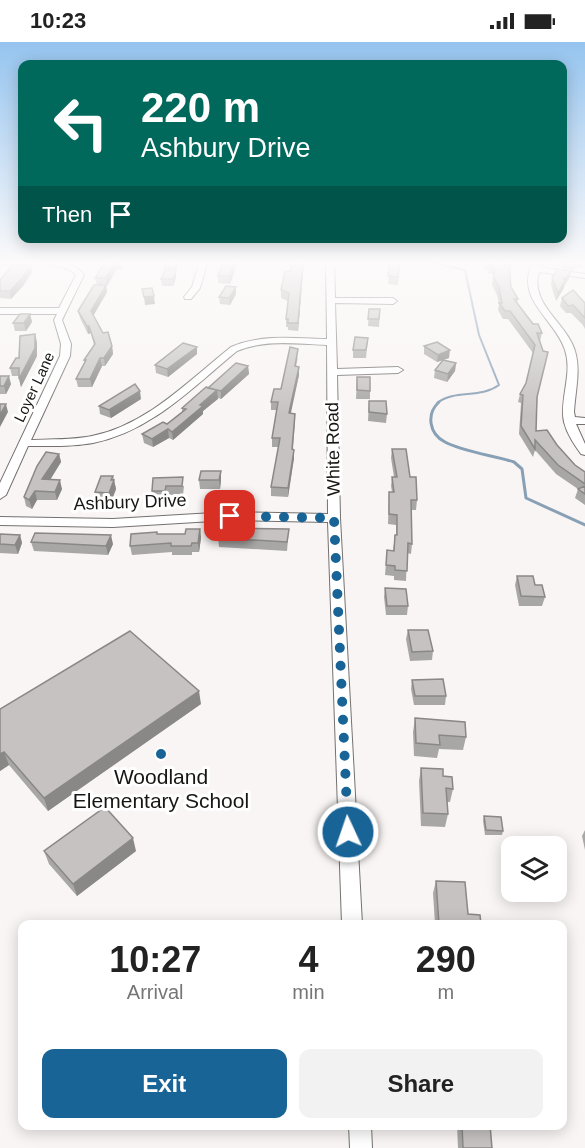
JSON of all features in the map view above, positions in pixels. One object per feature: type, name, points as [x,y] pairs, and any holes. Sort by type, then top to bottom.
[{"type":"street","name":"Loyer Lane","points":[[0,495],[65,356],[66,344],[58,320],[61,313]]},
{"type":"street","name":"White Road","points":[[332,313],[334,518],[352,920]]},
{"type":"street","points":[[544,313],[562,334],[572,356],[568,420],[575,438],[585,452]]},
{"type":"street","points":[[25,442],[89,440],[110,436],[135,426],[156,412],[234,349],[244,345],[263,341],[331,342]]},
{"type":"street","points":[[331,372],[398,370]]},
{"type":"street","points":[[568,420],[585,421]]},
{"type":"street","name":"Ashbury Drive","points":[[0,521],[113,523],[230,516],[334,518]]},
{"type":"street","points":[[360,1130],[361,1148]]},
{"type":"building","points":[[79,313],[92,313],[103,333],[108,332],[112,346],[104,358],[100,358],[90,379],[76,379],[86,360],[84,360],[95,344],[89,326]]},
{"type":"building","points":[[287,313],[299,313],[298,323],[288,323]]},
{"type":"building","points":[[369,313],[380,313],[379,319],[368,319]]},
{"type":"building","points":[[511,313],[524,313],[533,324],[538,324],[542,333],[537,333],[543,351],[548,352],[537,397],[536,431],[547,430],[575,465],[585,472],[585,484],[558,465],[535,440],[535,449],[521,426],[523,395],[520,394],[526,383],[535,345]]},
{"type":"building","points":[[20,314],[30,314],[24,323],[13,323]]},
{"type":"building","points":[[35,334],[35,348],[19,379],[19,368],[10,368],[16,358],[19,358],[20,336]]},
{"type":"building","points":[[355,337],[368,338],[366,350],[353,350]]},
{"type":"building","points":[[437,342],[450,350],[438,355],[424,346]]},
{"type":"building","points":[[183,343],[197,347],[167,369],[155,365]]},
{"type":"building","points":[[290,347],[298,349],[295,366],[299,367],[289,413],[295,414],[292,449],[294,450],[288,488],[271,487],[280,438],[272,438],[278,402],[271,402],[274,389],[281,389]]},
{"type":"building","points":[[443,360],[456,363],[448,374],[435,370]]},
{"type":"building","points":[[236,363],[248,366],[221,391],[208,388]]},
{"type":"building","points":[[0,376],[9,376],[4,386],[0,386]]},
{"type":"building","points":[[357,377],[370,377],[370,391],[357,390]]},
{"type":"building","points":[[135,384],[140,391],[109,410],[99,406]]},
{"type":"building","points":[[206,387],[217,390],[200,405],[203,406],[172,432],[168,429],[152,439],[142,434],[163,422],[167,424],[186,409],[182,408]]},
{"type":"building","points":[[369,401],[386,401],[387,414],[369,412]]},
{"type":"building","points":[[0,404],[6,404],[0,415]]},
{"type":"building","points":[[392,449],[406,449],[410,477],[416,477],[417,500],[411,500],[412,544],[408,543],[407,571],[395,570],[395,566],[386,565],[387,550],[394,551],[395,535],[397,535],[397,515],[389,514],[389,492],[394,492],[392,477],[397,477]]},
{"type":"building","points":[[46,452],[59,454],[42,479],[60,480],[55,492],[35,491],[29,500],[24,497],[37,466]]},
{"type":"building","points":[[201,471],[221,471],[219,480],[199,480]]},
{"type":"building","points":[[101,476],[113,476],[111,480],[114,480],[109,493],[95,492]]},
{"type":"building","points":[[183,477],[182,486],[166,486],[165,491],[152,491],[153,478]]},
{"type":"building","points":[[585,486],[585,494],[578,489]]},
{"type":"building","points":[[220,528],[289,529],[287,542],[218,538]]},
{"type":"building","points":[[186,529],[200,529],[198,543],[192,543],[191,546],[171,546],[171,543],[130,546],[131,534],[157,532],[157,534],[185,534]]},
{"type":"building","points":[[35,533],[111,535],[106,546],[31,542]]},
{"type":"building","points":[[0,534],[20,535],[15,545],[0,544]]},
{"type":"building","points":[[517,576],[533,576],[535,585],[542,585],[545,597],[521,596]]},
{"type":"building","points":[[385,588],[406,589],[408,606],[387,606]]},
{"type":"building","points":[[408,630],[428,630],[433,651],[412,652]]},
{"type":"building","name":"Woodland Elementary School","points":[[130,631],[199,691],[44,798],[4,752],[0,754],[0,709]]},
{"type":"building","points":[[443,679],[446,696],[415,696],[412,680]]},
{"type":"building","points":[[415,718],[465,722],[466,737],[439,735],[440,745],[416,743]]},
{"type":"building","points":[[421,768],[443,769],[443,776],[452,777],[453,789],[446,788],[448,814],[423,813]]},
{"type":"building","points":[[105,807],[133,838],[73,884],[44,851]]},
{"type":"building","points":[[484,816],[501,817],[503,831],[486,830]]},
{"type":"building","points":[[436,881],[465,882],[468,914],[480,915],[481,920],[439,920]]},
{"type":"building","points":[[462,1130],[490,1130],[492,1148],[463,1148]]},
{"type":"waterway","points":[[437,403],[452,396],[484,392],[499,385],[479,335],[474,313]]},
{"type":"waterway","points":[[439,402],[431,418],[435,434],[445,442],[460,448],[514,462],[522,469],[526,498],[585,525]]},
{"type":"place","name":"Woodland Elementary School","points":[[161,754]]},
{"type":"route","points":[[230,516],[334,518],[348,832]]}]
